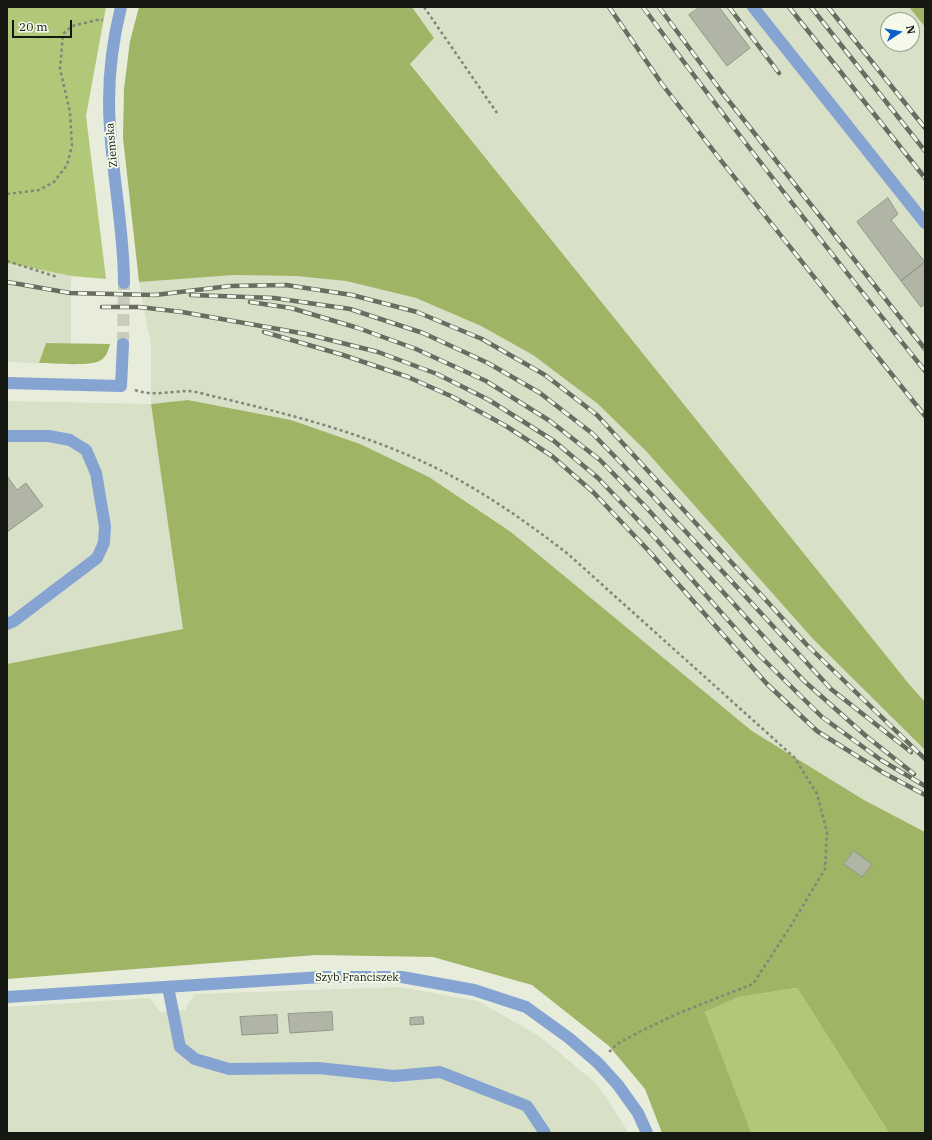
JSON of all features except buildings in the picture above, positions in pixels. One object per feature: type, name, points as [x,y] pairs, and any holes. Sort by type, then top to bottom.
[{"type":"street","name":"Ziemska","points":[[121,7],[117,21],[110,64],[109,103],[110,128],[123,255],[124,283]]},
{"type":"street","points":[[753,7],[925,223]]},
{"type":"street","points":[[7,383],[121,386],[123,344]]},
{"type":"street","points":[[7,436],[49,436],[70,440],[86,450],[96,473],[105,526],[104,543],[97,558],[14,621],[7,624]]},
{"type":"street","name":"Szyb Franciszek","points":[[7,997],[322,977],[402,977],[467,988],[526,1007],[568,1038],[598,1063],[618,1085],[638,1113],[647,1133]]},
{"type":"street","points":[[168,987],[180,1047],[195,1059],[229,1069],[318,1068],[394,1076],[440,1072],[527,1106],[545,1133]]},
{"type":"path","points":[[424,7],[497,113]]},
{"type":"path","points":[[7,194],[39,190],[54,182],[67,165],[72,146],[70,112],[60,69],[63,34],[72,26],[84,23],[97,20],[117,21]]},
{"type":"path","points":[[7,261],[57,277]]},
{"type":"path","points":[[121,386],[140,392],[158,394],[188,391],[344,430],[442,471],[498,503],[535,528],[568,554],[794,757],[817,794],[827,832],[826,869],[753,984],[679,1013],[641,1031],[617,1044],[598,1063]]},
{"type":"shaded area","points":[[412,7],[909,7],[913,12],[880,12],[880,52],[920,52],[920,21],[925,27],[925,702],[909,684],[410,63],[434,38]]},
{"type":"shaded area","points":[[7,263],[71,276],[71,343],[46,343],[39,363],[7,362]]},
{"type":"shaded area","points":[[234,275],[295,276],[346,281],[416,298],[481,326],[533,355],[598,404],[646,451],[813,639],[925,750],[925,832],[864,800],[752,731],[511,532],[429,477],[360,444],[291,420],[188,400],[151,404],[151,345],[139,282]]},
{"type":"shaded area","points":[[7,401],[151,404],[183,629],[7,664]]},
{"type":"shaded area","points":[[400,987],[478,1001],[539,1036],[597,1084],[629,1133],[7,1133],[7,1007],[150,998],[160,1012],[185,1010],[194,994]]},
{"type":"green space","points":[[7,7],[106,7],[86,116],[106,279],[71,276],[7,263]]},
{"type":"green space","points":[[139,7],[412,7],[434,38],[410,64],[925,702],[925,750],[813,639],[646,451],[598,404],[533,355],[481,326],[416,298],[346,281],[295,276],[234,275],[139,282],[123,138],[124,89],[130,41]]},
{"type":"green space","points":[[909,7],[925,7],[925,27],[920,21],[920,12],[913,12]]},
{"type":"green space","points":[[46,343],[110,344],[105,357],[97,362],[81,364],[39,363]]},
{"type":"green space","points":[[188,400],[291,420],[360,444],[429,477],[511,532],[752,731],[864,800],[925,832],[925,1133],[889,1133],[797,988],[739,997],[705,1012],[751,1133],[662,1133],[645,1089],[609,1046],[532,985],[433,957],[316,955],[7,979],[7,664],[183,629],[151,404]]},
{"type":"green space","points":[[797,988],[889,1133],[748,1133],[705,1012],[739,997]]},
{"type":"tunnel","points":[[123,344],[124,283]]},
{"type":"railway","points":[[609,7],[662,84],[719,158],[925,416]]},
{"type":"railway","points":[[643,7],[782,190],[925,371]]},
{"type":"railway","points":[[659,7],[721,91],[925,349]]},
{"type":"railway","points":[[729,7],[779,73]]},
{"type":"railway","points":[[789,7],[925,178]]},
{"type":"railway","points":[[811,7],[925,151]]},
{"type":"railway","points":[[828,7],[925,128]]},
{"type":"railway","points":[[7,282],[70,293],[155,295],[230,286],[286,285],[352,295],[417,312],[482,339],[545,375],[597,415],[806,644],[925,759]]},
{"type":"railway","points":[[191,295],[274,298],[350,309],[423,333],[488,363],[540,393],[593,434],[651,494],[831,689],[911,752]]},
{"type":"railway","points":[[250,302],[291,308],[358,328],[416,349],[486,381],[550,421],[600,460],[644,505],[803,680],[866,736],[914,774]]},
{"type":"railway","points":[[102,307],[139,307],[182,312],[306,334],[378,352],[437,374],[489,400],[554,441],[598,478],[657,540],[759,655],[822,717],[881,760],[925,786]]},
{"type":"railway","points":[[264,332],[343,355],[408,377],[453,397],[506,426],[552,456],[594,493],[647,549],[767,684],[817,731],[884,773],[925,795]]}]
